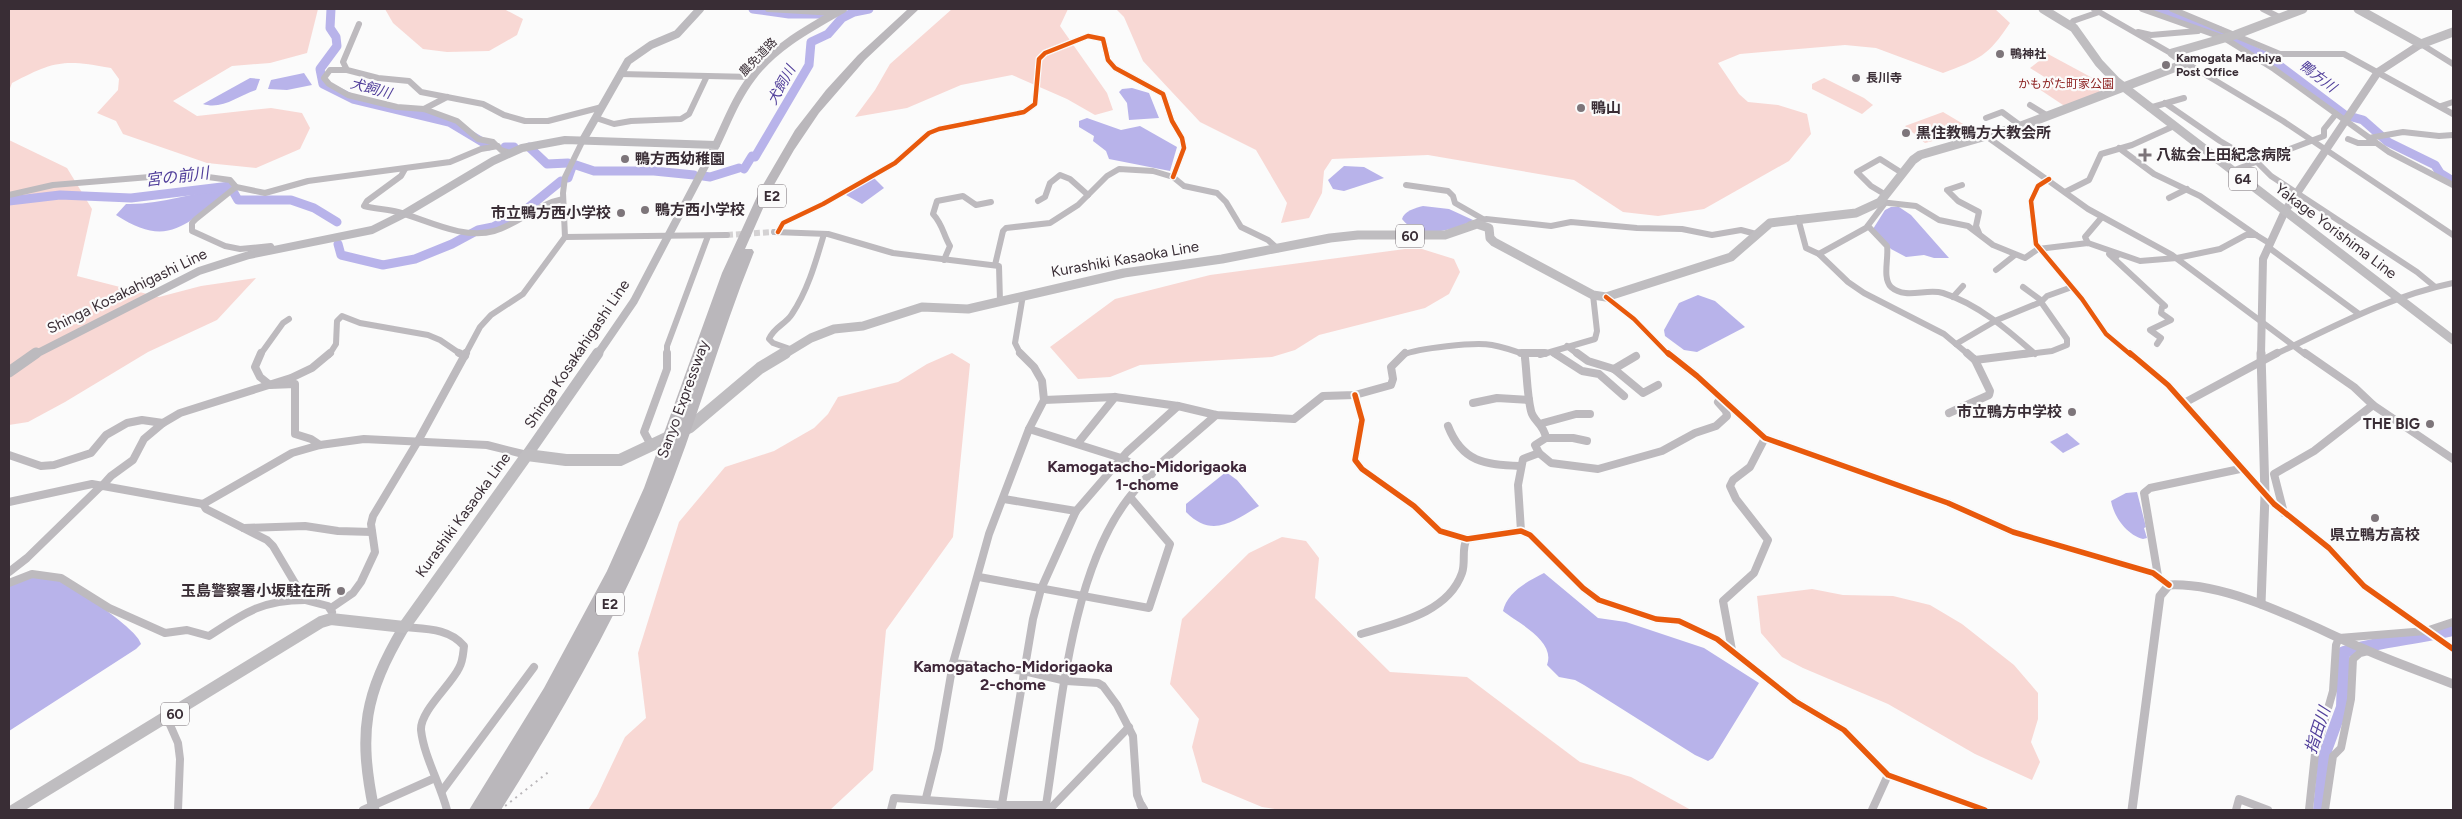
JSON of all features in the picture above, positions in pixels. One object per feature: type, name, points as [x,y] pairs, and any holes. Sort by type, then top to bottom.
[{"type":"highway","name":"Sanyo Expressway","points":[[491,810],[625,550],[674,436],[734,261],[776,170],[802,130],[846,73],[914,9]]},
{"type":"highway","name":"Sanyo Expressway","points":[[674,436],[687,422],[744,262],[769,202],[786,170],[810,131],[853,75],[884,43],[923,9]]},
{"type":"highway","name":"Sanyo Expressway","points":[[478,810],[516,762]]},
{"type":"main road","points":[[583,140],[620,74],[633,57],[677,34],[700,9]]},
{"type":"main road","name":"Yakage Yorishima Line","points":[[2043,9],[2072,27],[2105,71],[2124,88],[2453,340]]},
{"type":"main road","points":[[2186,63],[2172,53],[2224,38],[2303,9]]},
{"type":"main road","points":[[2358,9],[2422,44],[2453,32]]},
{"type":"main road","points":[[1884,200],[1902,173],[1920,155],[2021,126],[2186,63]]},
{"type":"main road","name":"Shinga Kosakahigashi Line","points":[[9,372],[39,351],[191,275],[230,260],[361,233],[385,224],[510,152],[551,141],[583,140],[716,145],[627,312],[527,455]]},
{"type":"main road","name":"Kurashiki Kasaoka Line","points":[[404,626],[527,455],[612,462],[632,455],[690,427],[760,368],[790,348],[824,331],[863,326],[922,307],[968,309],[1124,273],[1222,259],[1330,238],[1358,235],[1445,235],[1477,224],[1489,228],[1490,238],[1494,242],[1594,295],[1606,297],[1731,257],[1742,250],[1770,222],[1856,212],[1884,200]]},
{"type":"main road","points":[[331,613],[404,626],[377,674],[366,712],[364,756],[370,809]]},
{"type":"main road","name":"60","points":[[16,809],[168,718],[322,622],[331,613]]},
{"type":"street","points":[[768,9],[832,13]]},
{"type":"street","name":"農免道路","points":[[716,145],[752,77],[768,59],[792,39],[832,13],[843,9]]},
{"type":"street","points":[[2142,9],[2224,38],[2274,69],[2375,143],[2403,161],[2453,185]]},
{"type":"street","points":[[2172,9],[2280,54],[2344,54],[2453,114]]},
{"type":"street","points":[[2263,9],[2279,17]]},
{"type":"street","points":[[2072,27],[2073,21],[2097,10],[2174,55]]},
{"type":"street","points":[[347,70],[343,62],[359,24]]},
{"type":"street","points":[[2131,31],[2151,35],[2207,31]]},
{"type":"street","points":[[1000,301],[1000,269],[995,265],[893,253],[824,234],[776,232],[783,223],[823,204],[895,163],[910,152],[929,133],[938,129],[1024,112],[1035,104],[1038,59],[1045,53],[1088,36],[1094,36],[1105,42],[1108,46],[1108,60],[1116,68],[1164,94],[1172,121],[1182,138],[1184,148],[1173,177]]},
{"type":"street","points":[[2261,604],[2265,496],[2261,321],[2262,270],[2268,245],[2284,211],[2378,72],[2422,44],[2453,64]]},
{"type":"street","points":[[2186,63],[2260,107],[2453,235]]},
{"type":"street","points":[[510,152],[493,142],[478,139],[457,121],[424,109],[397,107],[348,95],[329,84],[324,78],[330,70],[347,70],[378,78],[409,81],[421,92],[483,104],[504,115],[525,121],[548,120],[602,107]]},
{"type":"street","points":[[620,74],[752,77]]},
{"type":"street","points":[[596,118],[614,124],[631,121],[681,119],[689,114],[706,76]]},
{"type":"street","points":[[424,109],[447,97]]},
{"type":"street","points":[[2149,108],[2184,98]]},
{"type":"street","points":[[2441,106],[2453,102]]},
{"type":"street","points":[[2165,103],[2227,146],[2256,161],[2271,176],[2417,272],[2434,286]]},
{"type":"street","points":[[2030,105],[2048,116]]},
{"type":"street","points":[[1986,118],[2002,112],[2021,126]]},
{"type":"street","points":[[2232,171],[2324,136],[2324,129],[2336,114]]},
{"type":"street","points":[[2065,192],[2089,180],[2101,154],[2132,145],[2174,126]]},
{"type":"street","points":[[2368,138],[2403,132],[2439,136],[2453,135]]},
{"type":"street","points":[[1986,136],[2102,217],[2176,258],[2297,346],[2301,351],[2354,387],[2372,405],[2453,459]]},
{"type":"street","points":[[2348,139],[2358,143],[2375,143]]},
{"type":"street","points":[[9,583],[32,574],[61,578],[109,608],[165,632],[187,630],[204,636],[214,634],[240,616],[266,604],[287,599],[305,600],[331,613],[353,593],[361,582],[375,552],[372,532],[373,516],[418,441],[474,337],[486,319],[523,294],[564,238],[563,199],[565,177],[583,140]]},
{"type":"street","points":[[9,195],[53,185],[186,174],[230,180],[236,187],[265,193],[308,181],[450,162],[481,149],[498,146]]},
{"type":"street","points":[[2120,148],[2154,174],[2200,196],[2256,235],[2359,314]]},
{"type":"street","points":[[1902,173],[1880,159],[1857,172],[1884,200],[1913,205],[1939,220],[1961,224],[1979,233],[1993,245],[2015,255],[2028,258],[2038,249],[2088,243],[2140,260],[2176,258],[2220,250],[2238,238],[2256,235]]},
{"type":"street","points":[[405,169],[401,176],[367,201],[364,206],[404,214],[468,232],[493,232],[511,224],[542,203],[563,199]]},
{"type":"street","points":[[995,265],[1003,231],[1006,228],[1050,223],[1063,216],[1088,196],[1098,183],[1119,169],[1153,171],[1173,177],[1184,186],[1222,197],[1241,227],[1268,240],[1278,249]]},
{"type":"street","points":[[1038,200],[1045,197],[1050,183],[1060,175],[1070,179],[1088,196]]},
{"type":"street","points":[[2049,179],[2038,186],[2031,201],[2038,249],[2072,287],[2106,334],[2168,385],[2265,496],[2329,548],[2364,586],[2450,646]]},
{"type":"street","points":[[1406,185],[1448,191],[1453,196],[1454,203],[1483,219],[1551,226],[1571,222],[1637,228],[1682,229],[1712,235],[1741,230],[1756,234]]},
{"type":"street","points":[[1962,185],[1946,190],[1958,201],[1979,212],[1976,226],[1979,233]]},
{"type":"street","points":[[236,187],[196,219],[192,223],[192,231],[225,246],[240,250],[272,246],[273,250]]},
{"type":"street","points":[[2169,198],[2187,189]]},
{"type":"street","points":[[944,260],[950,246],[944,236],[942,224],[933,214],[937,201],[963,196],[970,204],[975,206],[991,202]]},
{"type":"street","points":[[1819,254],[1868,226],[1884,200]]},
{"type":"street","points":[[2088,243],[2085,237],[2102,217]]},
{"type":"street","points":[[1798,218],[1806,248],[1819,254],[1848,282],[1892,310],[1936,329],[1975,360],[1990,391],[1989,395],[1949,412]]},
{"type":"street","points":[[1445,235],[1483,219]]},
{"type":"street","points":[[1868,226],[1887,246],[1888,282],[1892,288],[1908,294],[1939,291],[1953,297],[1997,320],[2035,354]]},
{"type":"street","points":[[564,238],[708,236],[727,234]]},
{"type":"street","points":[[790,348],[773,343],[769,339],[775,327],[792,313],[806,286],[824,234]]},
{"type":"street","points":[[651,446],[644,432],[667,369],[667,346],[708,236]]},
{"type":"street","points":[[2140,260],[2136,263],[2109,254],[2113,260],[2165,306],[2162,307],[2161,312],[2171,320],[2150,330],[2160,338],[2157,344]]},
{"type":"street","points":[[1996,270],[2015,255]]},
{"type":"street","points":[[2184,403],[2261,361],[2297,346],[2359,314],[2398,297],[2434,286],[2453,283]]},
{"type":"street","points":[[1953,297],[1963,286]]},
{"type":"street","points":[[1975,360],[2035,354],[2052,351],[2067,345],[2067,339],[2042,306],[2042,301],[2022,287]]},
{"type":"street","points":[[1956,344],[1997,320],[2042,301],[2047,296],[2072,287]]},
{"type":"street","points":[[1044,400],[1115,397],[1178,406],[1216,415],[1294,419],[1323,396],[1334,394],[1355,395],[1391,385],[1393,379],[1391,367],[1403,354],[1414,351],[1479,344],[1492,345],[1527,355],[1553,353],[1567,346],[1595,339],[1597,335],[1592,307],[1594,295]]},
{"type":"street","points":[[926,798],[938,750],[954,663],[979,577],[989,534],[1004,499],[1029,429],[1044,400],[1042,381],[1034,367],[1018,352],[1014,343],[1022,296]]},
{"type":"street","points":[[1606,297],[1634,319],[1671,357],[1711,388],[1745,422],[1765,438],[1948,503],[2013,532],[2158,576],[2169,584],[2190,584],[2261,604],[2368,651],[2453,684]]},
{"type":"street","points":[[9,572],[111,476],[133,460],[144,439],[162,423],[182,412],[230,400],[305,370],[327,356],[336,344],[337,320],[342,316],[357,322],[405,328],[438,338],[448,348],[455,349],[465,356]]},
{"type":"street","points":[[289,319],[256,361],[257,371],[270,385],[295,384],[295,434],[312,439],[320,445]]},
{"type":"street","points":[[1567,346],[1588,361],[1614,369],[1643,393],[1658,385]]},
{"type":"street","points":[[1553,353],[1582,371],[1599,374],[1624,396]]},
{"type":"street","points":[[1614,369],[1636,356]]},
{"type":"street","points":[[1525,358],[1531,414],[1543,423],[1546,438]]},
{"type":"street","points":[[1587,441],[1546,438],[1535,445],[1539,453],[1551,463],[1598,469],[1642,455],[1662,451],[1682,439],[1724,421],[1726,411],[1710,394],[1711,388]]},
{"type":"street","points":[[1355,395],[1362,410],[1364,424],[1355,460],[1362,469],[1414,506],[1440,531],[1468,539],[1521,531],[1530,534],[1583,588],[1599,600],[1656,619],[1679,621],[1694,626],[1717,638],[1795,701],[1844,730],[1888,775],[1985,810]]},
{"type":"street","points":[[1078,443],[1115,397]]},
{"type":"street","points":[[1473,403],[1497,398],[1529,400]]},
{"type":"street","points":[[2284,513],[2274,474],[2314,451],[2372,405]]},
{"type":"street","points":[[1001,808],[1033,619],[1041,589],[1076,510],[1121,458],[1178,406]]},
{"type":"street","points":[[1543,423],[1576,414],[1590,414]]},
{"type":"street","points":[[1049,808],[1066,681],[1084,596],[1100,548],[1119,511],[1130,497],[1216,415]]},
{"type":"street","points":[[9,455],[41,466],[54,465],[91,453],[106,435],[127,423],[142,420],[162,423]]},
{"type":"street","points":[[1448,426],[1454,443],[1474,458],[1490,466],[1520,466]]},
{"type":"street","points":[[1029,429],[1121,458],[1152,474]]},
{"type":"street","points":[[1732,650],[1724,601],[1728,594],[1750,577],[1759,564],[1768,540],[1736,499],[1730,486],[1733,480],[1750,467],[1765,438]]},
{"type":"street","points":[[203,504],[284,457],[320,445],[364,439],[418,441],[502,447],[527,455]]},
{"type":"street","points":[[1521,531],[1520,466],[1523,459],[1539,453]]},
{"type":"street","points":[[2158,576],[2144,493],[2150,488],[2240,469]]},
{"type":"street","points":[[9,502],[78,485],[92,484],[203,504],[206,508],[267,540],[273,546],[305,600]]},
{"type":"street","points":[[979,577],[1150,608],[1170,544],[1130,497]]},
{"type":"street","points":[[1004,499],[1076,510]]},
{"type":"street","points":[[243,528],[305,526],[338,531],[372,532]]},
{"type":"street","points":[[1361,634],[1436,606],[1449,597],[1463,570],[1465,542],[1468,539]]},
{"type":"street","points":[[2132,810],[2160,596],[2169,584]]},
{"type":"street","points":[[2339,638],[2426,631],[2453,622]]},
{"type":"street","points":[[404,626],[436,630],[458,638],[464,646],[462,666],[431,706],[421,728],[435,778],[442,791],[447,810]]},
{"type":"street","points":[[2309,810],[2315,754],[2331,700],[2336,645],[2339,638]]},
{"type":"street","points":[[2325,810],[2333,756],[2341,748],[2349,707],[2353,659],[2360,653],[2368,651]]},
{"type":"street","points":[[954,663],[1024,672],[1066,681],[1098,683],[1103,686],[1129,727],[1136,751],[1137,796],[1142,808]]},
{"type":"street","points":[[442,791],[534,667]]},
{"type":"street","points":[[168,718],[178,743],[180,759],[178,810]]},
{"type":"street","points":[[891,810],[894,798],[926,798],[1001,808],[1049,808],[1129,727]]},
{"type":"street","points":[[1872,810],[1888,775]]},
{"type":"street","points":[[370,809],[386,798],[435,778]]},
{"type":"street","points":[[2236,810],[2239,799],[2268,810]]},
{"type":"green space","points":[[9,9],[318,9],[307,53],[270,63],[232,66],[173,101],[197,116],[271,108],[302,113],[310,128],[300,149],[256,168],[207,163],[123,134],[116,121],[97,113],[118,90],[119,79],[111,68],[81,63],[49,66],[12,83],[9,91]]},
{"type":"green space","points":[[385,9],[504,9],[523,19],[517,35],[489,51],[447,52],[423,49],[393,23]]},
{"type":"green space","points":[[952,9],[1068,9],[1060,26],[1107,93],[1113,110],[1095,115],[1067,99],[1012,75],[961,85],[907,108],[855,117],[875,90],[890,64]]},
{"type":"green space","points":[[1116,9],[1995,9],[2010,23],[1989,50],[1975,60],[1943,73],[1876,48],[1845,45],[1740,54],[1718,63],[1739,94],[1748,102],[1778,105],[1807,114],[1811,134],[1789,161],[1704,209],[1658,216],[1623,212],[1574,180],[1428,155],[1332,159],[1324,171],[1322,193],[1309,218],[1281,223],[1287,203],[1256,150],[1200,122],[1143,61],[1124,17]]},
{"type":"green space","name":"かもがた町家公園","points":[[2048,54],[2113,89],[2066,107],[2036,87],[2046,78],[2030,68]]},
{"type":"green space","points":[[1824,78],[1864,98],[1873,105],[1862,114],[1812,89],[1812,84]]},
{"type":"green space","points":[[1943,112],[1970,128],[1958,132],[1960,134],[1925,143],[1905,126]]},
{"type":"green space","points":[[9,140],[67,168],[92,209],[77,276],[159,297],[201,286],[256,278],[217,320],[148,352],[28,422],[9,425]]},
{"type":"green space","points":[[1405,249],[1422,249],[1454,259],[1460,272],[1449,294],[1425,308],[1319,335],[1295,350],[1272,357],[1140,365],[1110,377],[1078,379],[1050,347],[1115,299],[1210,275]]},
{"type":"green space","points":[[952,353],[970,364],[953,537],[886,630],[873,770],[830,810],[588,810],[597,796],[625,737],[646,718],[638,653],[679,522],[725,467],[774,451],[814,428],[828,414],[838,397],[898,382],[927,364]]},
{"type":"green space","points":[[1282,537],[1306,541],[1319,558],[1315,598],[1390,672],[1467,677],[1580,762],[1631,777],[1691,810],[1281,810],[1262,807],[1202,782],[1192,747],[1199,719],[1170,684],[1182,619],[1249,553]]},
{"type":"green space","points":[[1812,589],[1843,595],[1893,596],[1930,605],[1962,624],[2014,665],[2038,693],[2038,719],[2031,742],[2040,762],[2032,780],[1975,754],[1888,704],[1803,668],[1782,657],[1761,633],[1757,596]]},
{"type":"shaded area","points":[[304,73],[312,85],[287,90],[268,89],[271,80]]},
{"type":"shaded area","points":[[250,78],[260,79],[256,90],[223,104],[203,104]]},
{"type":"shaded area","points":[[1132,88],[1149,93],[1159,118],[1129,120],[1127,103],[1119,92],[1122,89]]},
{"type":"shaded area","points":[[1087,118],[1121,130],[1140,126],[1177,147],[1170,171],[1109,159],[1106,151],[1093,141],[1094,136],[1079,127],[1079,121]]},
{"type":"shaded area","points":[[1344,166],[1364,167],[1384,178],[1344,191],[1333,189],[1328,180]]},
{"type":"shaded area","points":[[872,176],[884,188],[862,204],[846,195]]},
{"type":"shaded area","points":[[227,189],[228,191],[189,222],[164,231],[150,231],[116,215],[126,204],[139,204]]},
{"type":"shaded area","points":[[1423,206],[1449,209],[1473,220],[1436,232],[1417,230],[1409,226],[1402,219],[1407,212]]},
{"type":"shaded area","points":[[1891,207],[1899,207],[1911,215],[1949,258],[1934,258],[1924,255],[1906,257],[1891,249],[1873,229],[1885,210]]},
{"type":"shaded area","points":[[1698,295],[1715,301],[1745,327],[1697,352],[1684,350],[1665,336],[1664,330],[1679,303]]},
{"type":"shaded area","points":[[2067,433],[2080,444],[2063,453],[2050,442]]},
{"type":"shaded area","points":[[1226,472],[1237,480],[1259,506],[1232,522],[1214,526],[1205,525],[1186,512],[1186,504]]},
{"type":"shaded area","points":[[2137,492],[2146,527],[2144,528],[2147,538],[2143,539],[2132,534],[2122,524],[2115,513],[2111,501],[2126,493]]},
{"type":"shaded area","points":[[1544,573],[1598,618],[1626,622],[1704,648],[1759,683],[1713,758],[1708,761],[1695,755],[1584,685],[1575,680],[1559,677],[1547,665],[1548,656],[1546,648],[1541,641],[1526,627],[1503,611],[1509,598],[1519,588]]},
{"type":"shaded area","points":[[31,576],[48,577],[66,584],[118,619],[137,637],[141,644],[9,731],[9,584]]},
{"type":"waterway","name":"犬飼川","points":[[331,9],[330,28],[336,37],[337,46],[320,69],[323,84],[353,99],[449,122],[489,146]]},
{"type":"waterway","points":[[753,9],[789,14],[823,14]]},
{"type":"waterway","name":"犬飼川","points":[[744,169],[752,156],[755,157],[809,65],[811,42],[828,34],[842,18],[854,12],[869,9]]},
{"type":"waterway","name":"鴨方川","points":[[2157,9],[2220,31],[2235,42],[2268,57],[2345,115],[2363,120],[2388,142],[2435,165],[2440,173],[2453,181]]},
{"type":"waterway","name":"犬飼川","points":[[505,147],[514,147]]},
{"type":"waterway","name":"犬飼川","points":[[529,147],[547,164],[568,163]]},
{"type":"waterway","name":"犬飼川","points":[[568,178],[573,164],[594,171],[654,171],[694,175]]},
{"type":"waterway","name":"犬飼川","points":[[703,176],[710,177],[739,168]]},
{"type":"waterway","name":"宮の前川","points":[[338,244],[341,255],[383,265],[415,259],[452,244],[478,230],[493,227],[524,211],[561,181]]},
{"type":"waterway","name":"宮の前川","points":[[9,201],[60,195],[131,198],[230,186],[238,200],[291,200],[314,208],[337,222]]},
{"type":"waterway","name":"指田川","points":[[2319,810],[2324,756],[2342,707],[2344,652],[2371,645],[2453,630]]},
{"type":"tunnel","points":[[727,235],[773,232]]},
{"type":"railway","points":[[500,810],[551,770]]},
{"type":"cycle path","points":[[778,232],[783,223],[823,204],[895,163],[910,152],[929,133],[939,129],[1024,112],[1035,104],[1039,59],[1045,53],[1088,36],[1103,39],[1108,60],[1115,68],[1163,94],[1172,121],[1182,138],[1184,148],[1173,177]]},
{"type":"cycle path","points":[[2049,179],[2038,186],[2031,201],[2036,244],[2082,299],[2106,334],[2168,385],[2274,504],[2329,548],[2364,586],[2453,649]]},
{"type":"cycle path","points":[[1606,297],[1634,319],[1671,357],[1697,376],[1745,422],[1765,438],[1948,503],[2013,532],[2153,573],[2169,585]]},
{"type":"cycle path","points":[[1355,395],[1362,420],[1355,460],[1362,469],[1414,506],[1440,531],[1467,539],[1521,531],[1530,535],[1583,588],[1599,600],[1656,619],[1679,621],[1717,639],[1795,701],[1844,730],[1888,775],[1985,810]]},
{"type":"place","name":"鴨神社","points":[[2000,54]]},
{"type":"place","name":"Kamogata Machiya Post Office","points":[[2166,65]]},
{"type":"place","name":"長川寺","points":[[1856,78]]},
{"type":"place","name":"鴨山","points":[[1581,108]]},
{"type":"place","name":"黒住教鴨方大教会所","points":[[1906,133]]},
{"type":"place","name":"八紘会上田紀念病院","points":[[2145,155]]},
{"type":"place","name":"鴨方西幼稚園","points":[[625,159]]},
{"type":"place","name":"鴨方西小学校","points":[[645,210]]},
{"type":"place","name":"市立鴨方西小学校","points":[[621,213]]},
{"type":"place","name":"市立鴨方中学校","points":[[2072,412]]},
{"type":"place","name":"THE BIG","points":[[2430,424]]},
{"type":"place","name":"県立鴨方高校","points":[[2375,518]]},
{"type":"place","name":"玉島警察署小坂駐在所","points":[[341,591]]},
{"type":"district","name":"Kamogatacho-Midorigaoka 1-chome","points":[[1147,475]]},
{"type":"district","name":"Kamogatacho-Midorigaoka 2-chome","points":[[1013,675]]}]
